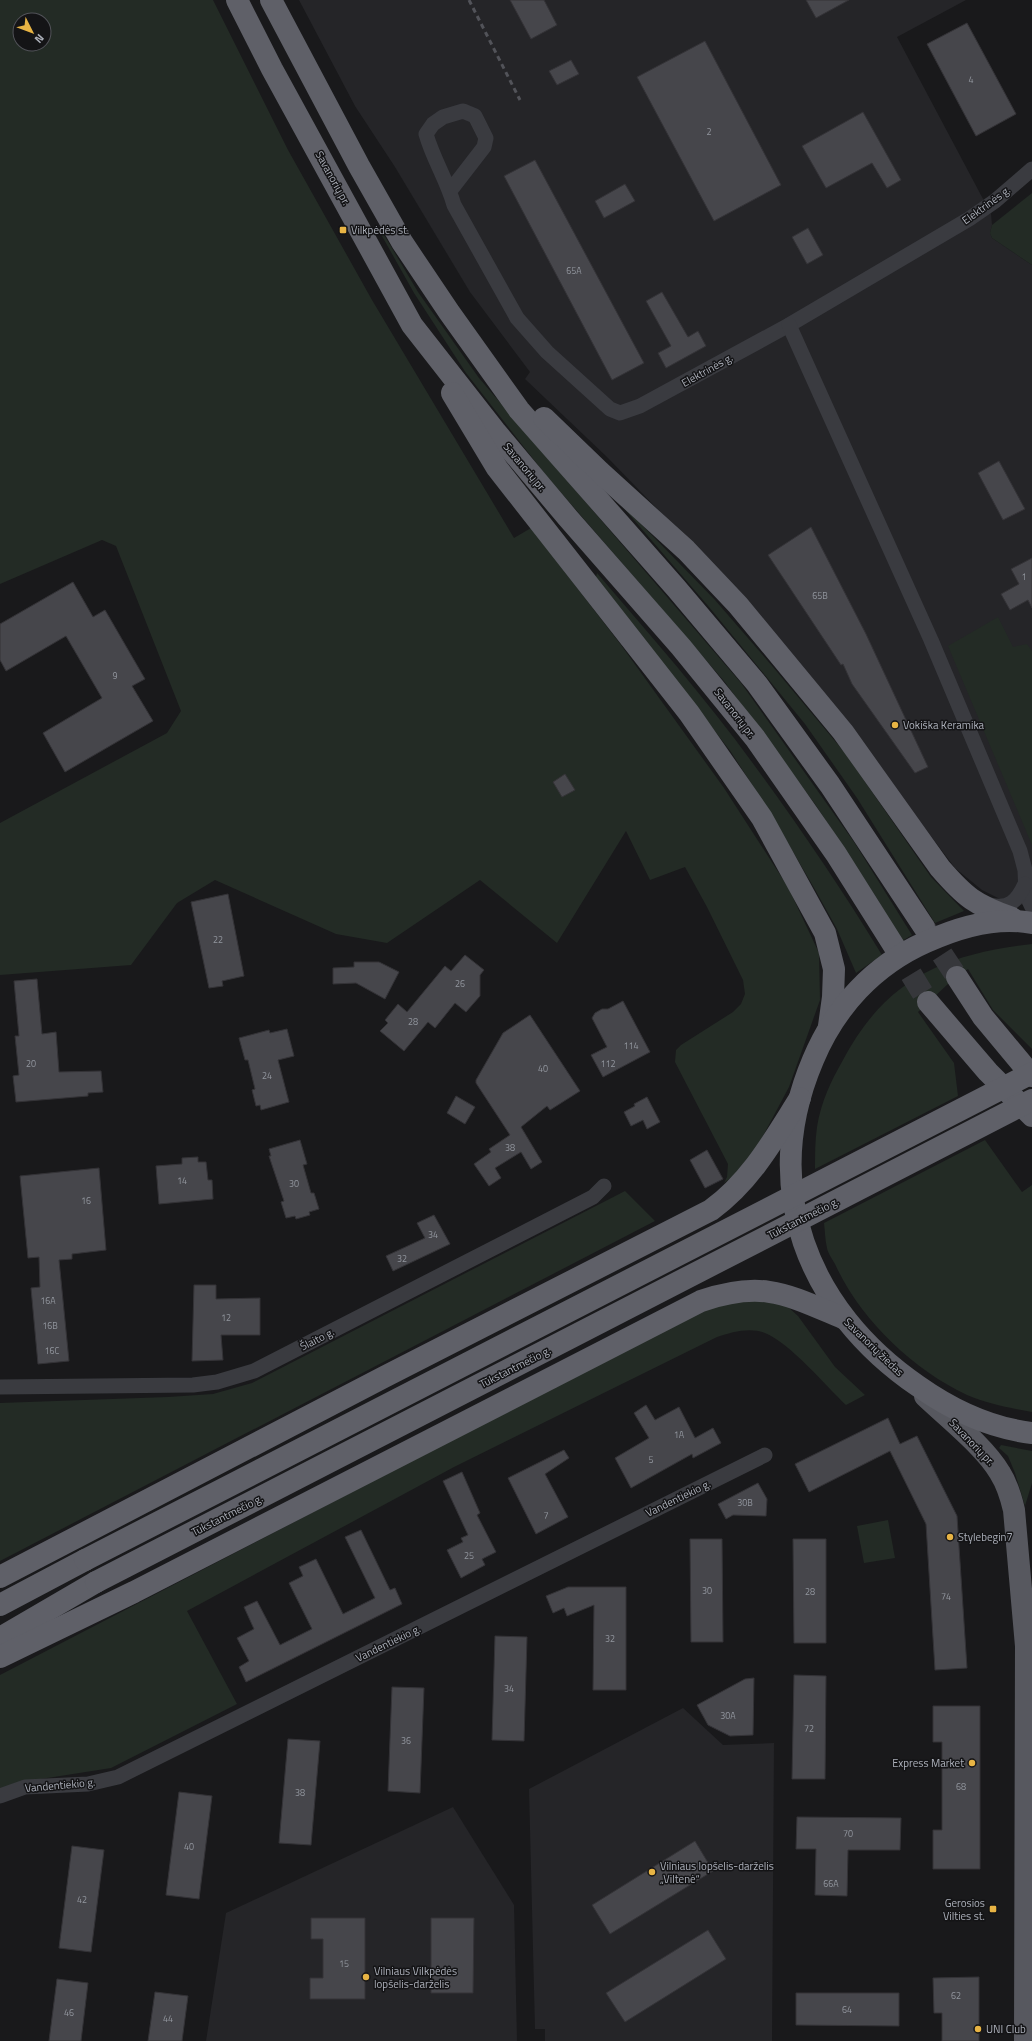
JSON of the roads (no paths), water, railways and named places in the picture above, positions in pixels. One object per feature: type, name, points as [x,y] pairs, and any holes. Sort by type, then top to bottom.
[{"type":"highway","name":"Savanorių pr.","points":[[237,0],[272,70],[412,325],[495,431],[718,691],[798,799],[894,946]]},
{"type":"highway","points":[[271,0],[359,166],[402,242],[449,312],[520,410],[676,588],[757,684],[830,785],[924,927]]},
{"type":"highway","points":[[412,325],[497,468],[689,713],[762,818],[825,933],[834,969],[833,998],[828,1026]]},
{"type":"highway","points":[[493,373],[531,405],[600,472],[686,550],[710,574],[769,641],[844,732],[940,868],[955,885],[973,901],[985,909],[1027,917]]},
{"type":"highway","name":"Savanorių žiedas","points":[[1027,917],[978,924],[937,937],[910,949],[876,972],[853,994],[828,1026],[808,1071],[793,1130],[791,1163],[793,1197],[798,1223],[810,1261],[825,1291],[844,1318],[900,1374],[950,1406],[991,1425],[1032,1433]]},
{"type":"highway","points":[[957,977],[983,1017],[1032,1076]]},
{"type":"highway","points":[[928,1002],[988,1072],[1032,1116]]},
{"type":"highway","points":[[0,1605],[1032,1073]]},
{"type":"highway","points":[[0,1577],[260,1441],[711,1210],[741,1184],[761,1160],[800,1098]]},
{"type":"highway","name":"Tūkstantmečio g.","points":[[0,1638],[96,1582],[1032,1100]]},
{"type":"highway","points":[[0,1657],[142,1589],[701,1301],[724,1293],[742,1290],[760,1290],[789,1296],[844,1318]]},
{"type":"main road","name":"Savanorių pr.","points":[[900,1374],[973,1442],[1000,1472],[1009,1492],[1014,1510],[1026,1646],[1027,1853],[1025,2041]]},
{"type":"main road","name":"Savanorių pr.","points":[[1026,1646],[1032,1591]]},
{"type":"street","name":"Elektrinės g.","points":[[450,191],[484,147],[486,138],[476,116],[463,111],[443,117],[433,124],[426,134],[430,147],[450,191],[454,205],[517,318],[547,352],[610,409],[620,413],[640,406],[789,324],[969,219],[995,201],[1032,169]]},
{"type":"street","points":[[789,324],[931,640],[1017,844],[1025,870],[1025,884],[1029,903],[1027,917]]},
{"type":"street","points":[[973,901],[992,906],[1006,907],[1016,900],[1025,884]]},
{"type":"street","name":"Šlaito g.","points":[[0,1387],[192,1385],[217,1382],[254,1371],[593,1197],[604,1186]]},
{"type":"street","name":"Vandentiekio g.","points":[[0,1796],[25,1786],[88,1784],[118,1777],[765,1455]]},
{"type":"tunnel","points":[[924,927],[957,977]]},
{"type":"tunnel","points":[[894,946],[928,1002]]},
{"type":"railway","points":[[469,0],[520,100]]},
{"type":"place","name":"Vilkpėdės st.","points":[[343,230]]},
{"type":"place","name":"Vokiška Keramika","points":[[895,725]]},
{"type":"place","name":"Stylebegin7","points":[[950,1537]]},
{"type":"place","name":"Express Market","points":[[972,1763]]},
{"type":"place","name":"Vilniaus lopšelis-darželis „Viltenė“","points":[[652,1872]]},
{"type":"place","name":"Gerosios Vilties st.","points":[[993,1909]]},
{"type":"place","name":"Vilniaus Vilkpėdės lopšelis-darželis","points":[[366,1977]]},
{"type":"place","name":"UNI Club","points":[[978,2029]]}]
